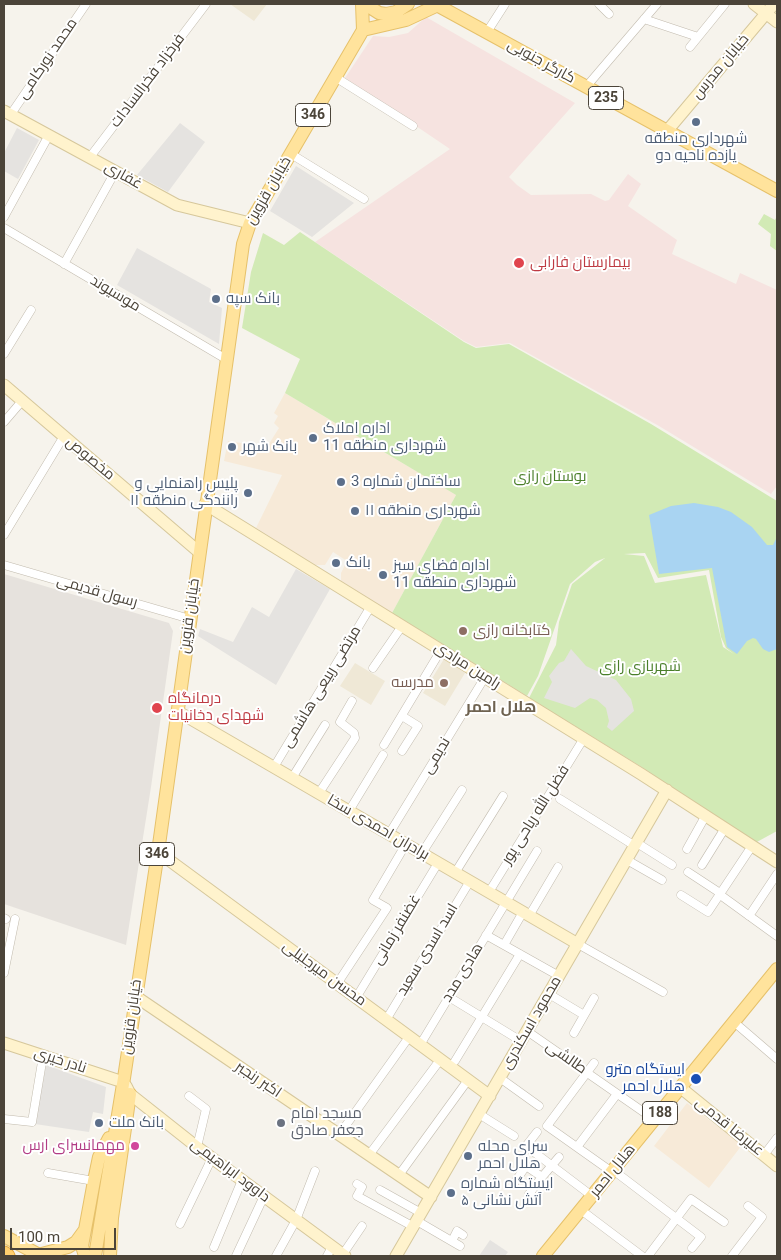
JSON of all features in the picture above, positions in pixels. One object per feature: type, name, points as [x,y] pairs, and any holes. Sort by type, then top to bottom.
[{"type":"main road","points":[[408,4],[396,12],[386,14],[379,13],[364,4],[363,30],[406,20],[437,5]]},
{"type":"main road","name":"کارگر جنوبی","points":[[437,5],[777,191]]},
{"type":"main road","name":"خیابان قزوین","points":[[95,1256],[117,1122],[121,1079],[132,1021],[158,852],[242,249],[250,223],[363,30]]},
{"type":"main road","name":"هلال احمر","points":[[548,1255],[612,1171],[777,969]]},
{"type":"main road","points":[[108,1255],[130,1094]]},
{"type":"main road","points":[[85,1256],[82,1246],[99,1157],[117,1122]]},
{"type":"main road","points":[[4,1236],[40,1255],[68,1247],[76,1242],[87,1224]]},
{"type":"street","name":"محمد نورکامی","points":[[7,112],[86,4]]},
{"type":"street","name":"فرخزاد فخرالسادات","points":[[90,158],[206,4]]},
{"type":"street","points":[[487,32],[504,4]]},
{"type":"street","points":[[599,4],[609,14]]},
{"type":"street","points":[[586,86],[657,4]]},
{"type":"street","points":[[690,47],[725,4]]},
{"type":"street","points":[[754,4],[777,22]]},
{"type":"street","name":"خیابان مدرس","points":[[667,131],[774,4]]},
{"type":"street","points":[[644,19],[698,38]]},
{"type":"street","points":[[335,77],[413,126]]},
{"type":"street","name":"غفاری","points":[[7,112],[177,205],[250,223]]},
{"type":"street","points":[[4,217],[49,135]]},
{"type":"street","points":[[291,154],[364,199]]},
{"type":"street","points":[[64,264],[115,172]]},
{"type":"street","name":"موسیوند","points":[[5,231],[226,359]]},
{"type":"street","points":[[4,354],[31,310]]},
{"type":"street","name":"مخصوص","points":[[4,385],[199,552]]},
{"type":"street","points":[[4,422],[22,400]]},
{"type":"street","points":[[4,535],[64,436]]},
{"type":"street","name":"رامین مرادی","points":[[205,504],[584,738],[777,862]]},
{"type":"street","name":"رسول قدیمی","points":[[4,565],[190,620]]},
{"type":"street","name":"مرتضی ربیعی هاشمی","points":[[274,767],[371,606]]},
{"type":"street","points":[[373,668],[402,626]]},
{"type":"street","points":[[384,746],[441,650]]},
{"type":"street","name":"ندیمی","points":[[389,834],[485,677]]},
{"type":"street","points":[[319,793],[355,738],[355,734],[340,722],[352,700]]},
{"type":"street","name":"برادران احمدی سخا","points":[[177,711],[578,944]]},
{"type":"street","points":[[402,716],[418,726],[402,751]]},
{"type":"street","points":[[292,778],[325,725]]},
{"type":"street","name":"فضل الله ریاحی پور","points":[[489,892],[584,738]]},
{"type":"street","points":[[349,811],[383,755]]},
{"type":"street","points":[[422,853],[462,790]]},
{"type":"street","name":"محمود اسکندری","points":[[396,1256],[667,790]]},
{"type":"street","points":[[455,873],[503,796]]},
{"type":"street","points":[[560,799],[672,865]]},
{"type":"street","points":[[687,849],[706,815]]},
{"type":"street","points":[[702,865],[725,828]]},
{"type":"street","points":[[681,895],[708,912],[752,846]]},
{"type":"street","points":[[337,984],[387,908],[373,900],[403,849]]},
{"type":"street","name":"هادی مدد","points":[[420,1044],[537,851]]},
{"type":"street","name":"محسن میرجلیلی","points":[[158,852],[490,1096]]},
{"type":"street","points":[[627,860],[662,880]]},
{"type":"street","name":"غضنفر زمانی","points":[[356,998],[438,863]]},
{"type":"street","points":[[504,945],[558,867]]},
{"type":"street","points":[[688,872],[777,936]]},
{"type":"street","points":[[749,916],[777,874]]},
{"type":"street","name":"اسد اسدی سعید","points":[[386,1020],[470,881]]},
{"type":"street","points":[[4,973],[8,919]]},
{"type":"street","points":[[486,935],[559,976]]},
{"type":"street","points":[[578,944],[663,992]]},
{"type":"street","points":[[455,1061],[520,954]]},
{"type":"street","points":[[549,994],[584,1015]]},
{"type":"street","name":"اکبر رنجبر","points":[[135,996],[431,1196]]},
{"type":"street","name":"طالشی","points":[[449,997],[482,1017],[524,1036],[587,1072],[655,1120]]},
{"type":"street","points":[[574,1033],[594,998]]},
{"type":"street","points":[[734,1022],[777,1059]]},
{"type":"street","points":[[339,1135],[409,1037]]},
{"type":"street","name":"نادر خیری","points":[[4,1043],[121,1079]]},
{"type":"street","points":[[4,1118],[32,1122],[43,1056]]},
{"type":"street","points":[[369,1155],[440,1060]]},
{"type":"street","points":[[594,1063],[547,1126],[612,1171],[701,1238],[692,1248]]},
{"type":"street","points":[[500,1078],[539,1106]]},
{"type":"street","points":[[121,1079],[130,1094]]},
{"type":"street","points":[[399,1175],[468,1080]]},
{"type":"street","name":"علیرضا قدمی","points":[[681,1088],[777,1166]]},
{"type":"street","name":"داوود ابراهیمی","points":[[130,1094],[197,1147],[296,1220],[329,1251],[344,1255]]},
{"type":"street","points":[[577,1147],[617,1094]]},
{"type":"street","points":[[189,1096],[206,1109],[197,1147]]},
{"type":"street","points":[[479,1114],[514,1136]]},
{"type":"street","points":[[537,1132],[526,1146],[592,1196]]},
{"type":"street","points":[[764,1155],[777,1138]]},
{"type":"street","points":[[180,1224],[212,1158]]},
{"type":"street","points":[[529,1194],[559,1158]]},
{"type":"street","points":[[515,1182],[526,1166],[542,1177]]},
{"type":"street","points":[[276,1256],[296,1220],[316,1171]]},
{"type":"street","points":[[48,1173],[94,1181]]},
{"type":"street","points":[[214,1248],[242,1180]]},
{"type":"street","points":[[358,1184],[362,1187],[357,1196],[417,1220]]},
{"type":"street","points":[[380,1190],[417,1220],[460,1246]]},
{"type":"street","points":[[236,1256],[264,1196]]},
{"type":"street","points":[[648,1256],[691,1199],[724,1222]]},
{"type":"street","points":[[732,1256],[762,1217],[748,1206]]},
{"type":"street","points":[[581,1210],[642,1256]]},
{"type":"street","points":[[344,1255],[362,1226]]},
{"type":"street","points":[[452,1241],[457,1231],[463,1235]]},
{"type":"shaded area","points":[[230,4],[267,4],[254,21]]},
{"type":"shaded area","name":"بیمارستان فارابی","points":[[426,17],[575,103],[509,177],[517,185],[531,195],[591,194],[605,201],[609,200],[628,174],[641,184],[628,206],[677,240],[672,254],[736,284],[740,273],[777,290],[777,486],[771,494],[659,426],[510,343],[476,347],[464,341],[315,242],[450,149],[345,78],[373,36],[389,37],[408,33]]},
{"type":"shaded area","points":[[180,123],[205,142],[168,192],[137,175]]},
{"type":"shaded area","points":[[17,128],[39,140],[18,179],[4,171],[4,153]]},
{"type":"shaded area","points":[[296,166],[354,203],[312,237],[270,211]]},
{"type":"shaded area","points":[[137,248],[211,289],[209,302],[222,308],[219,344],[117,285]]},
{"type":"shaded area","name":"شهرداری منطقه ۱۱","points":[[285,393],[456,495],[392,613],[341,581],[341,573],[347,561],[333,552],[325,565],[315,565],[256,528],[282,475],[224,461],[228,441],[267,447],[279,428],[274,423],[278,416],[274,413]]},
{"type":"shaded area","points":[[296,569],[330,589],[276,685],[198,636],[200,629],[233,642],[252,607],[269,617]]},
{"type":"shaded area","points":[[4,574],[169,623],[173,631],[126,945],[4,904]]},
{"type":"shaded area","points":[[571,649],[586,666],[616,680],[631,699],[634,711],[612,731],[607,727],[609,721],[606,708],[597,700],[590,698],[575,708],[544,698],[552,682],[549,676],[559,663],[564,661]]},
{"type":"shaded area","name":"مدرسه","points":[[444,659],[465,673],[445,706],[423,693]]},
{"type":"shaded area","name":"مدرسه","points":[[355,663],[385,681],[371,705],[340,686]]},
{"type":"shaded area","points":[[46,1065],[106,1087],[103,1114],[93,1112],[89,1132],[35,1124]]},
{"type":"shaded area","points":[[687,1103],[742,1145],[709,1188],[654,1146]]},
{"type":"shaded area","points":[[490,1240],[508,1252],[505,1256],[479,1256]]},
{"type":"green space","points":[[764,214],[775,220],[777,216],[777,251],[770,246],[771,234],[758,224]]},
{"type":"green space","name":"بوستان رازی","points":[[300,232],[464,342],[476,348],[509,344],[651,424],[777,501],[777,831],[755,843],[640,766],[529,698],[556,645],[559,622],[572,584],[605,558],[595,562],[570,584],[538,676],[527,696],[392,613],[456,495],[285,393],[300,359],[242,328],[251,272],[263,233],[284,245]],"holes":[[[645,553],[658,578],[709,570],[721,637],[726,648],[734,654],[723,647],[706,575],[655,583],[644,556],[624,554]]]},
{"type":"water","points":[[694,503],[718,507],[731,512],[752,527],[767,545],[773,545],[777,537],[777,649],[769,652],[763,649],[756,639],[753,638],[747,641],[737,654],[727,647],[712,568],[659,574],[649,515],[671,506]]},
{"type":"place","name":"شهرداری منطقه یازده ناحیه دو","points":[[696,122]]},
{"type":"place","name":"بیمارستان فارابی","points":[[519,263]]},
{"type":"place","name":"بانک سپه","points":[[216,299]]},
{"type":"place","name":"اداره املاک شهرداری منطقه 11","points":[[313,438]]},
{"type":"place","name":"بانک شهر","points":[[232,447]]},
{"type":"place","name":"ساختمان شماره 3","points":[[341,482]]},
{"type":"place","name":"پلیس راهنمایی و رانندگی منطقه ۱۱","points":[[248,493]]},
{"type":"place","name":"شهرداری منطقه ۱۱","points":[[355,511]]},
{"type":"place","name":"بانک","points":[[336,563]]},
{"type":"place","name":"اداره فضای سبز شهرداری منطقه 11","points":[[383,575]]},
{"type":"place","name":"کتابخانه رازی","points":[[463,631]]},
{"type":"place","name":"مدرسه","points":[[444,683]]},
{"type":"place","name":"درمانگاه شهدای دخانیات","points":[[157,708]]},
{"type":"place","name":"ایستگاه مترو هلال احمر","points":[[696,1079]]},
{"type":"place","name":"بانک ملت","points":[[99,1123]]},
{"type":"place","name":"مسجد امام جعفر صادق","points":[[281,1123]]},
{"type":"place","name":"مهمانسرای ارس","points":[[135,1146]]},
{"type":"place","name":"سرای محله هلال احمر","points":[[468,1156]]},
{"type":"place","name":"ایستگاه شماره ۵ آتش نشانی","points":[[451,1193]]},
{"type":"district","name":"هلال احمر","points":[[501,708]]},
{"type":"park label","name":"شهربازی رازی","points":[[640,667]]}]
